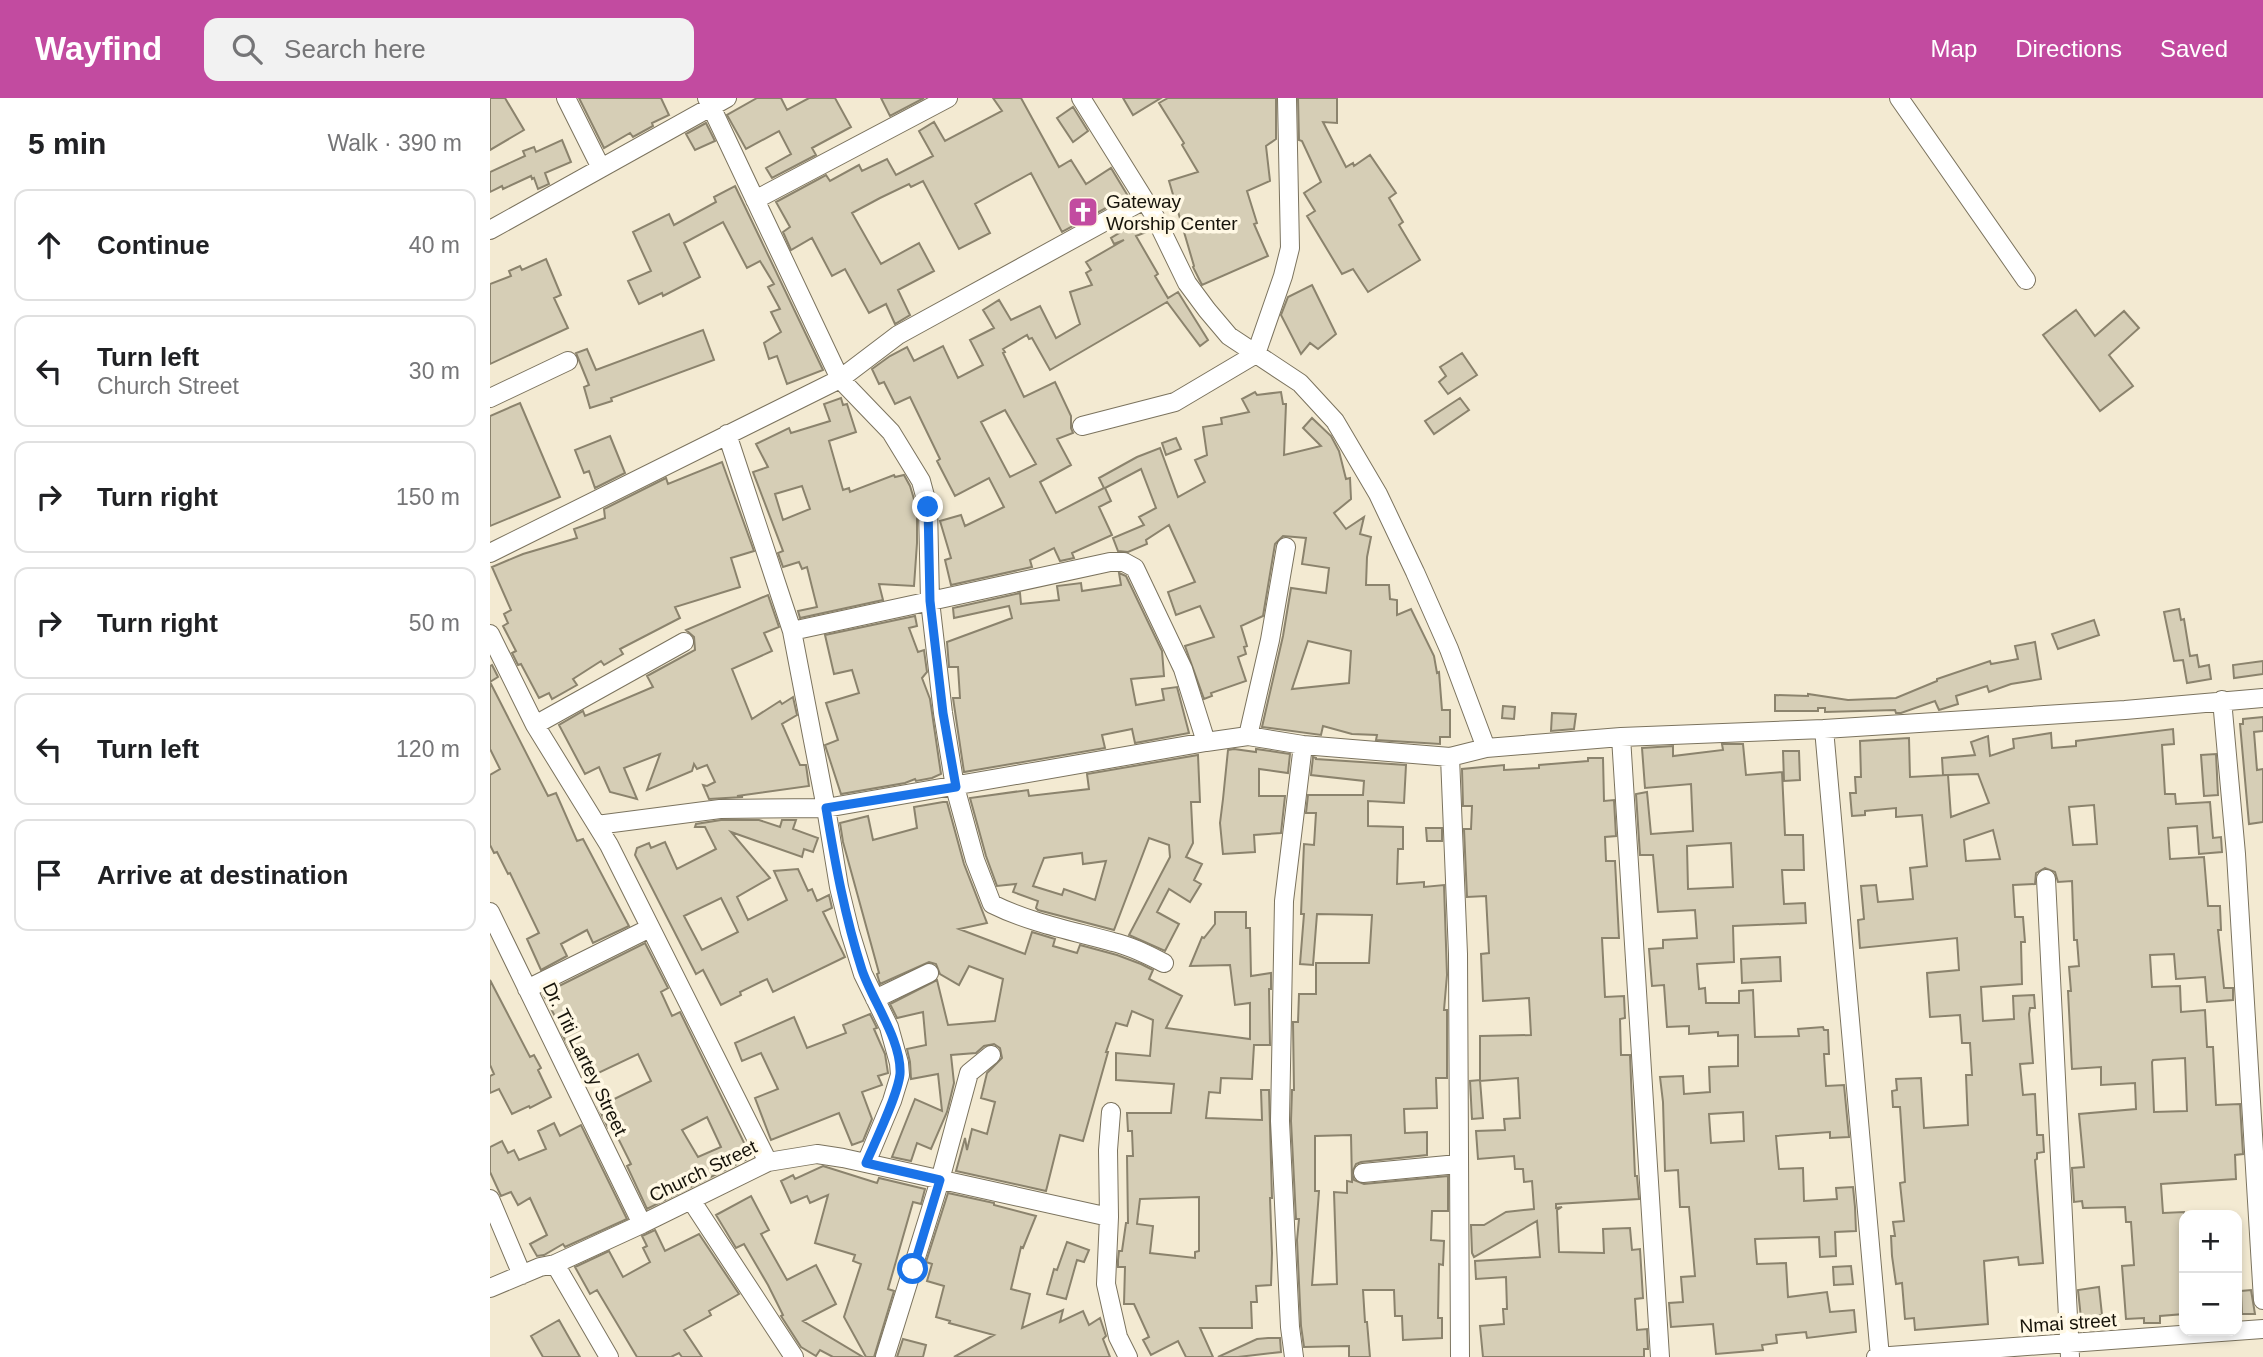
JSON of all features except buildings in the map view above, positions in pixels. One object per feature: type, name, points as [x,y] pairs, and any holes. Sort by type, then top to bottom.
[{"type":"street","points":[[566,98],[601,168]]},
{"type":"street","points":[[490,230],[601,168],[709,102],[727,98]]},
{"type":"street","points":[[755,200],[948,98]]},
{"type":"street","points":[[1081,98],[1144,200],[1187,284],[1228,336],[1300,383],[1335,421],[1378,494],[1449,649],[1486,748]]},
{"type":"street","points":[[1082,426],[1175,402],[1256,354],[1290,248],[1287,98]]},
{"type":"street","points":[[1899,98],[2026,280]]},
{"type":"street","points":[[709,102],[840,379],[891,432],[921,481],[928,507],[930,601],[943,713],[956,787],[975,860],[992,904],[1010,913],[1113,942],[1164,963]]},
{"type":"street","points":[[490,553],[840,379],[898,335],[1144,200]]},
{"type":"street","points":[[490,398],[568,361]]},
{"type":"street","points":[[727,434],[792,631],[839,887],[863,974],[889,1027],[900,1075],[866,1163]]},
{"type":"street","points":[[1248,736],[1270,640],[1286,547]]},
{"type":"street","points":[[792,631],[1110,562],[1124,562],[1135,568],[1183,669],[1206,741]]},
{"type":"street","points":[[490,634],[536,725],[597,825],[768,1162]]},
{"type":"street","points":[[536,725],[684,642]]},
{"type":"street","points":[[597,825],[720,809],[826,808],[1206,741],[1248,736],[1303,745],[1450,757],[1486,748],[1622,737],[1824,729],[2126,710],[2263,698]]},
{"type":"street","points":[[2222,700],[2236,868],[2263,1300]]},
{"type":"street","points":[[1824,729],[1878,1357]]},
{"type":"street","points":[[1622,737],[1660,1357]]},
{"type":"street","points":[[1294,1357],[1290,1327],[1280,1108],[1284,901],[1303,745]]},
{"type":"street","points":[[1450,757],[1458,954],[1460,1357]]},
{"type":"street","points":[[2046,879],[2070,1351]]},
{"type":"street","name":"Dr. Titi Lartey Street","points":[[490,912],[642,1224]]},
{"type":"street","points":[[527,989],[650,928]]},
{"type":"street","points":[[875,999],[929,973]]},
{"type":"street","points":[[886,1357],[940,1180],[969,1073],[991,1055]]},
{"type":"street","points":[[1111,1112],[1106,1284],[1118,1336],[1128,1357]]},
{"type":"street","name":"Church Street","points":[[490,1288],[555,1264],[768,1162],[817,1154],[1109,1217]]},
{"type":"street","points":[[1363,1173],[1458,1164]]},
{"type":"street","points":[[490,1199],[522,1275]]},
{"type":"street","points":[[691,1200],[794,1357]]},
{"type":"street","points":[[555,1264],[609,1357]]},
{"type":"street","name":"Nmai street","points":[[1878,1357],[2070,1351],[2263,1329]]},
{"type":"place","name":"Gateway Worship Center","points":[[1083,212]]},
{"type":"route","points":[[913,1269],[940,1180],[866,1163],[892,1101],[900,1075],[899,1063],[889,1027],[863,974],[850,932],[839,887],[826,808],[956,787],[943,713],[930,601],[928,507]]}]
